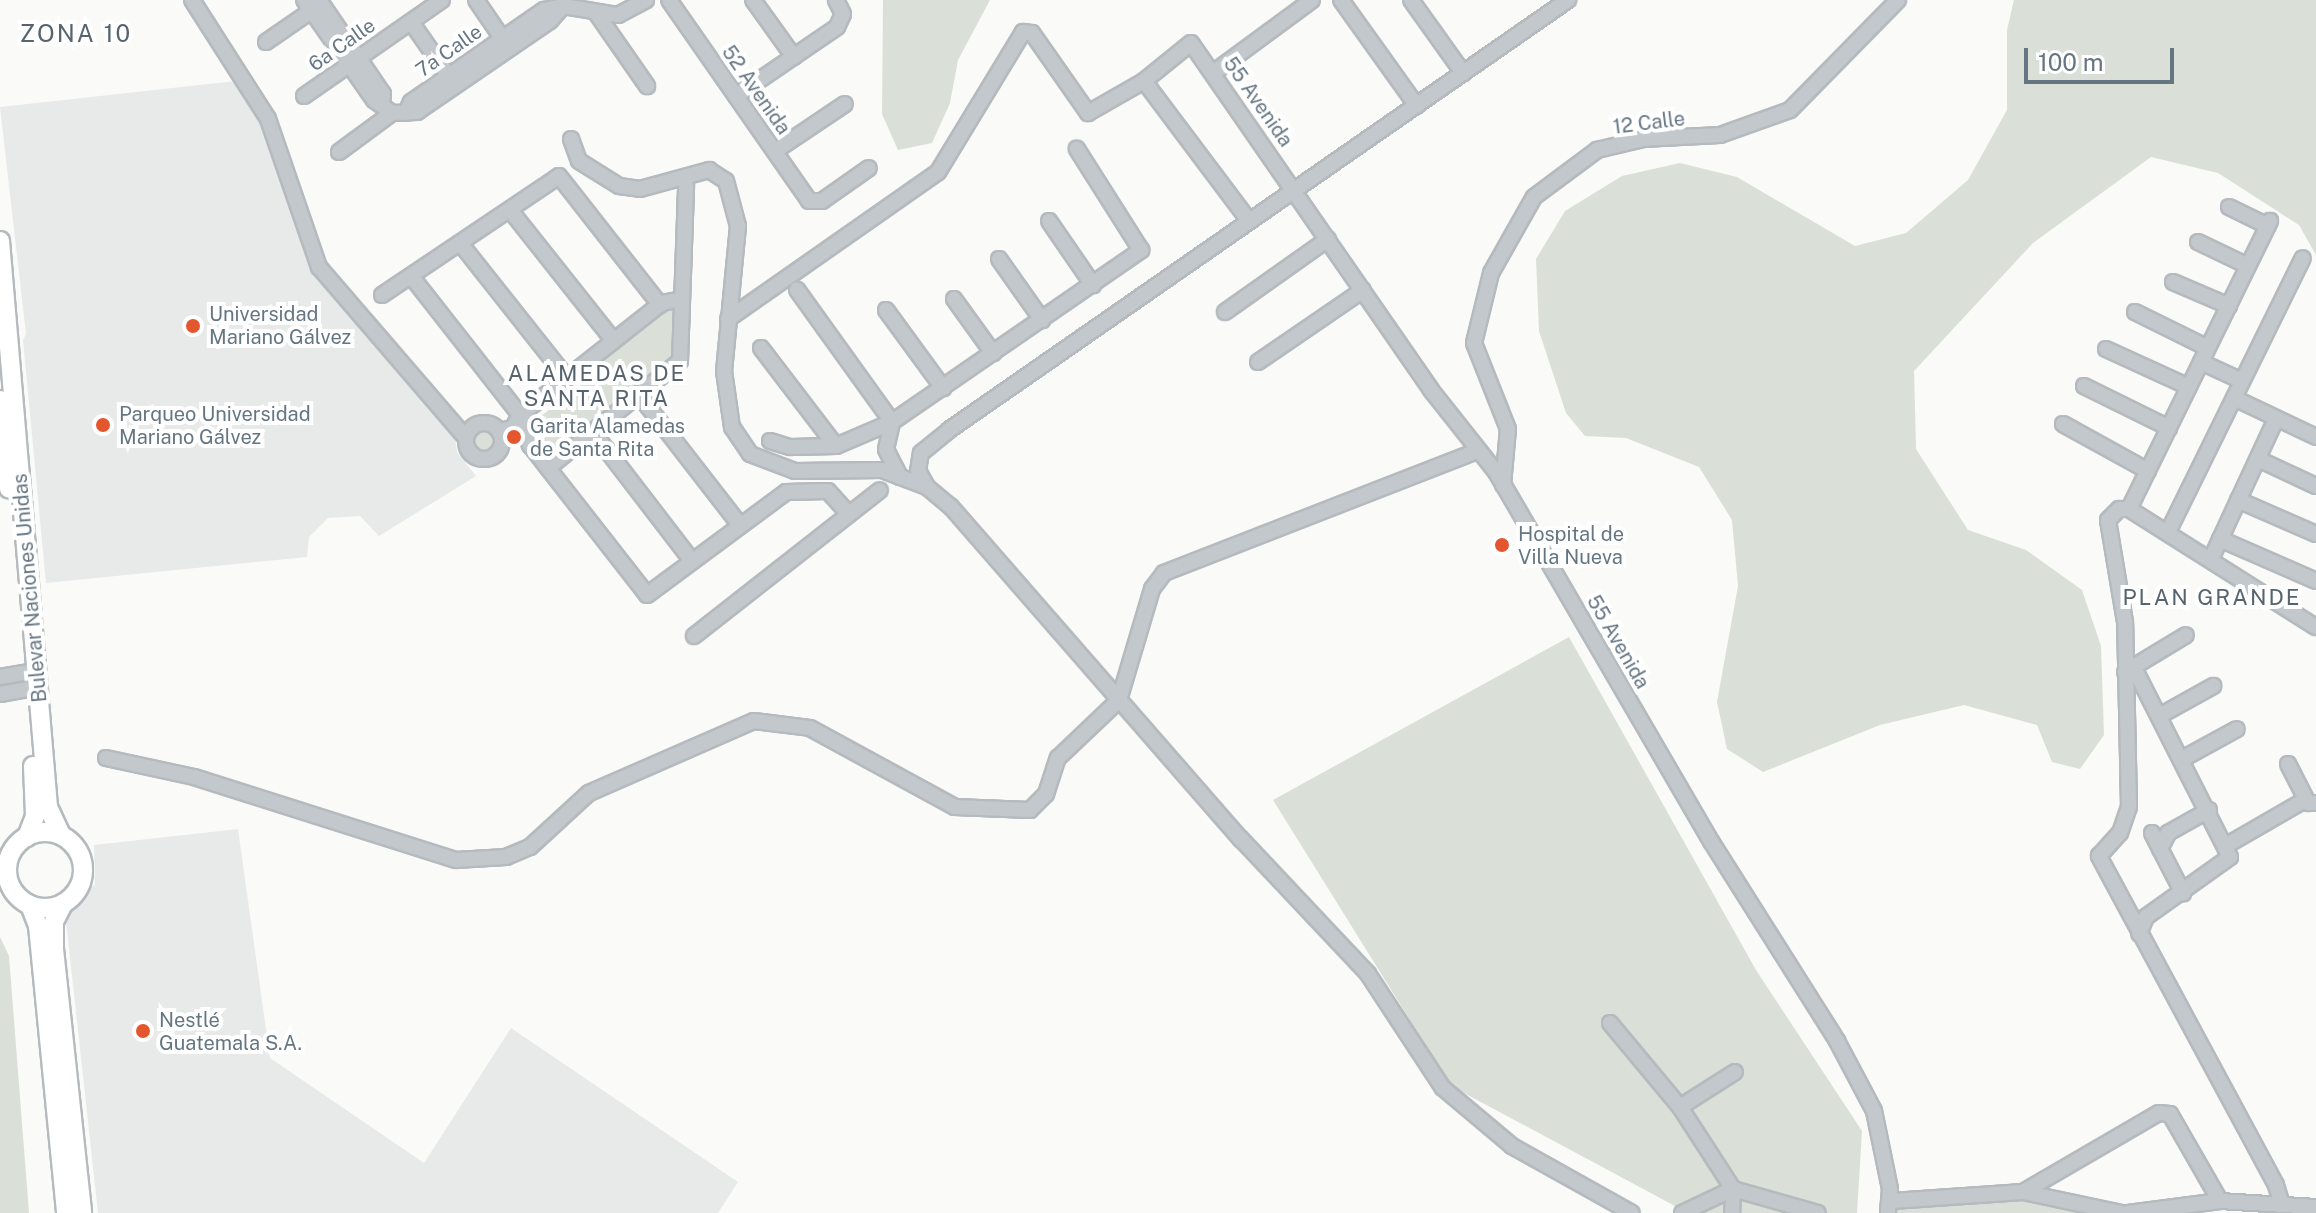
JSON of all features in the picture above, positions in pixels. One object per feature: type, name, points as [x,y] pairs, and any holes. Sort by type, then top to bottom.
[{"type":"main road","name":"Bulevar Naciones Unidas","points":[[0,241],[48,807],[61,835]]},
{"type":"main road","name":"Bulevar Naciones Unidas","points":[[0,400],[28,681],[35,816],[27,837]]},
{"type":"main road","points":[[66,1213],[38,926],[30,905],[12,888],[7,872],[15,848],[27,837],[61,835],[76,847],[83,865],[77,890],[63,904],[54,922],[54,949],[82,1213]]},
{"type":"main road","points":[[30,905],[63,904]]},
{"type":"street","points":[[192,0],[268,119],[319,267],[449,420],[469,433],[476,458],[487,459],[501,448],[526,439]]},
{"type":"street","name":"6a Calle","points":[[304,96],[442,0]]},
{"type":"street","points":[[476,0],[502,38]]},
{"type":"street","points":[[561,3],[597,14],[625,13],[646,0]]},
{"type":"street","name":"52 Avenida","points":[[669,0],[811,202],[822,201],[869,168]]},
{"type":"street","points":[[753,0],[794,57]]},
{"type":"street","points":[[736,96],[794,57],[842,18],[836,0]]},
{"type":"street","points":[[1213,73],[1312,0]]},
{"type":"street","points":[[1341,0],[1417,106]]},
{"type":"street","name":"12 Calle","points":[[1503,486],[1508,429],[1474,343],[1491,273],[1534,197],[1597,150],[1643,139],[1720,135],[1790,110],[1898,0]]},
{"type":"street","points":[[927,487],[918,471],[924,450],[1565,1]]},
{"type":"street","points":[[1416,2],[1463,73]]},
{"type":"street","points":[[266,42],[316,3],[354,61],[374,100],[393,110]]},
{"type":"street","name":"7a Calle","points":[[339,152],[393,110],[411,102],[544,10],[561,3]]},
{"type":"street","name":"7a Calle","points":[[393,110],[417,112],[550,21],[561,3]]},
{"type":"street","points":[[597,14],[647,86]]},
{"type":"street","points":[[411,22],[448,75]]},
{"type":"street","points":[[728,319],[938,172],[1023,32],[1032,33],[1088,113],[1144,81],[1249,221]]},
{"type":"street","name":"55 Avenida","points":[[1144,81],[1191,43],[1503,486],[1712,843],[1859,1078],[1874,1111],[1890,1207]]},
{"type":"street","points":[[775,151],[845,104]]},
{"type":"street","points":[[571,139],[579,161],[619,186],[640,189],[709,170],[726,181],[738,226],[728,319],[728,406],[732,427],[750,454],[795,471],[882,470],[927,487],[951,507],[1119,700],[1368,974],[1443,1088],[1512,1146],[1632,1213]]},
{"type":"street","points":[[770,441],[790,447],[836,446],[892,422],[1137,256],[1140,242],[1077,149]]},
{"type":"street","points":[[382,295],[561,176],[660,305]]},
{"type":"street","points":[[548,468],[680,361],[686,186]]},
{"type":"street","points":[[2129,509],[2269,224],[2229,207]]},
{"type":"street","points":[[510,210],[614,341]]},
{"type":"street","points":[[1049,221],[1093,285]]},
{"type":"street","points":[[1225,312],[1328,239]]},
{"type":"street","points":[[2198,242],[2248,266]]},
{"type":"street","points":[[460,243],[567,378]]},
{"type":"street","points":[[2168,532],[2303,258]]},
{"type":"street","points":[[999,259],[1042,320]]},
{"type":"street","points":[[411,276],[520,415],[526,439],[647,595],[789,492],[828,491],[849,514]]},
{"type":"street","points":[[2173,282],[2229,306]]},
{"type":"street","points":[[797,290],[892,422],[886,449],[901,477]]},
{"type":"street","points":[[1258,362],[1363,290]]},
{"type":"street","points":[[469,433],[487,423],[499,431],[513,428],[520,415],[660,305],[682,299]]},
{"type":"street","points":[[954,299],[993,353]]},
{"type":"street","points":[[886,310],[943,388]]},
{"type":"street","points":[[2135,312],[2242,381]]},
{"type":"street","points":[[761,348],[836,446]]},
{"type":"street","points":[[2106,349],[2189,387]]},
{"type":"street","points":[[2084,386],[2169,428]]},
{"type":"street","points":[[639,395],[740,525]]},
{"type":"street","points":[[2234,398],[2316,437]]},
{"type":"street","points":[[2211,559],[2276,419]]},
{"type":"street","points":[[2063,424],[2148,471]]},
{"type":"street","points":[[499,431],[501,448]]},
{"type":"street","points":[[593,432],[692,561]]},
{"type":"street","points":[[106,758],[194,777],[456,860],[479,861],[530,847],[589,793],[754,721],[810,728],[955,807],[1030,810],[1046,794],[1058,758],[1119,700],[1152,589],[1164,573],[1477,451]]},
{"type":"street","points":[[2258,459],[2316,486]]},
{"type":"street","points":[[694,636],[880,490]]},
{"type":"street","points":[[2238,500],[2316,534]]},
{"type":"street","points":[[2282,1205],[2276,1185],[2099,856],[2120,833],[2129,807],[2130,670],[2125,622],[2107,527],[2112,514],[2129,509],[2316,627]]},
{"type":"street","points":[[2220,539],[2316,581]]},
{"type":"street","points":[[2130,670],[2186,635]]},
{"type":"street","points":[[2130,670],[2161,715],[2184,758],[2230,857],[2223,865],[2146,917],[2139,934]]},
{"type":"street","points":[[0,677],[28,681]]},
{"type":"street","points":[[0,694],[28,681]]},
{"type":"street","points":[[2161,715],[2213,686]]},
{"type":"street","points":[[2184,758],[2237,729]]},
{"type":"street","points":[[2227,845],[2311,801],[2288,764]]},
{"type":"street","points":[[2160,849],[2168,833],[2209,810]]},
{"type":"street","points":[[2152,833],[2183,893]]},
{"type":"street","points":[[1610,1023],[1680,1107],[1733,1189],[1732,1213]]},
{"type":"street","points":[[1680,1107],[1735,1072]]},
{"type":"street","points":[[1890,1207],[2023,1192],[2153,1115],[2165,1114],[2214,1205]]},
{"type":"street","points":[[1682,1213],[1733,1189],[1818,1213]]},
{"type":"street","points":[[2023,1192],[2044,1206],[2125,1213],[2214,1205],[2316,1207]]},
{"type":"shaded area","points":[[883,0],[990,0],[958,60],[950,103],[932,143],[898,150],[882,114]]},
{"type":"shaded area","points":[[2014,0],[2316,0],[2316,255],[2299,225],[2218,173],[2151,157],[2033,243],[1914,371],[1916,449],[1968,530],[2026,550],[2082,590],[2101,646],[2104,735],[2080,769],[2052,762],[2037,725],[1964,705],[1880,725],[1763,772],[1727,749],[1717,702],[1738,586],[1732,520],[1699,467],[1626,438],[1585,436],[1566,413],[1539,331],[1536,259],[1565,211],[1622,176],[1680,163],[1737,177],[1855,246],[1906,233],[1968,180],[2007,110],[2007,30]]},
{"type":"shaded area","name":"Universidad Mariano Gálvez","points":[[236,81],[267,129],[315,271],[455,437],[457,452],[476,476],[379,536],[360,516],[328,518],[309,537],[307,557],[46,583],[23,340],[26,334],[0,107]]},
{"type":"shaded area","points":[[667,307],[676,309],[676,356],[547,456],[527,430],[532,413],[541,416],[585,382],[583,373]]},
{"type":"shaded area","points":[[484,427],[494,431],[498,441],[494,451],[484,455],[474,451],[470,441],[474,431]]},
{"type":"shaded area","points":[[1569,637],[1756,970],[1862,1131],[1857,1213],[1688,1213],[1451,1086],[1273,800]]},
{"type":"shaded area","points":[[238,829],[270,1058],[424,1163],[511,1028],[738,1182],[718,1213],[98,1213],[66,921],[71,908],[95,884],[94,845]]},
{"type":"shaded area","points":[[0,937],[9,956],[29,1213],[0,1213]]},
{"type":"shaded area","points":[[1896,1201],[2033,1201],[2079,1213],[1890,1213]]},
{"type":"place","name":"Universidad Mariano Gálvez","points":[[193,326]]},
{"type":"place","name":"Parqueo Universidad Mariano Gálvez","points":[[103,425]]},
{"type":"place","name":"Garita Alamedas de Santa Rita","points":[[514,437]]},
{"type":"place","name":"Hospital de Villa Nueva","points":[[1502,545]]},
{"type":"place","name":"Nestlé Guatemala S.A.","points":[[143,1031]]},
{"type":"district","name":"ZONA 10","points":[[76,34]]},
{"type":"district","name":"ALAMEDAS DE SANTA RITA","points":[[597,386]]},
{"type":"district","name":"PLAN GRANDE","points":[[2212,598]]}]
